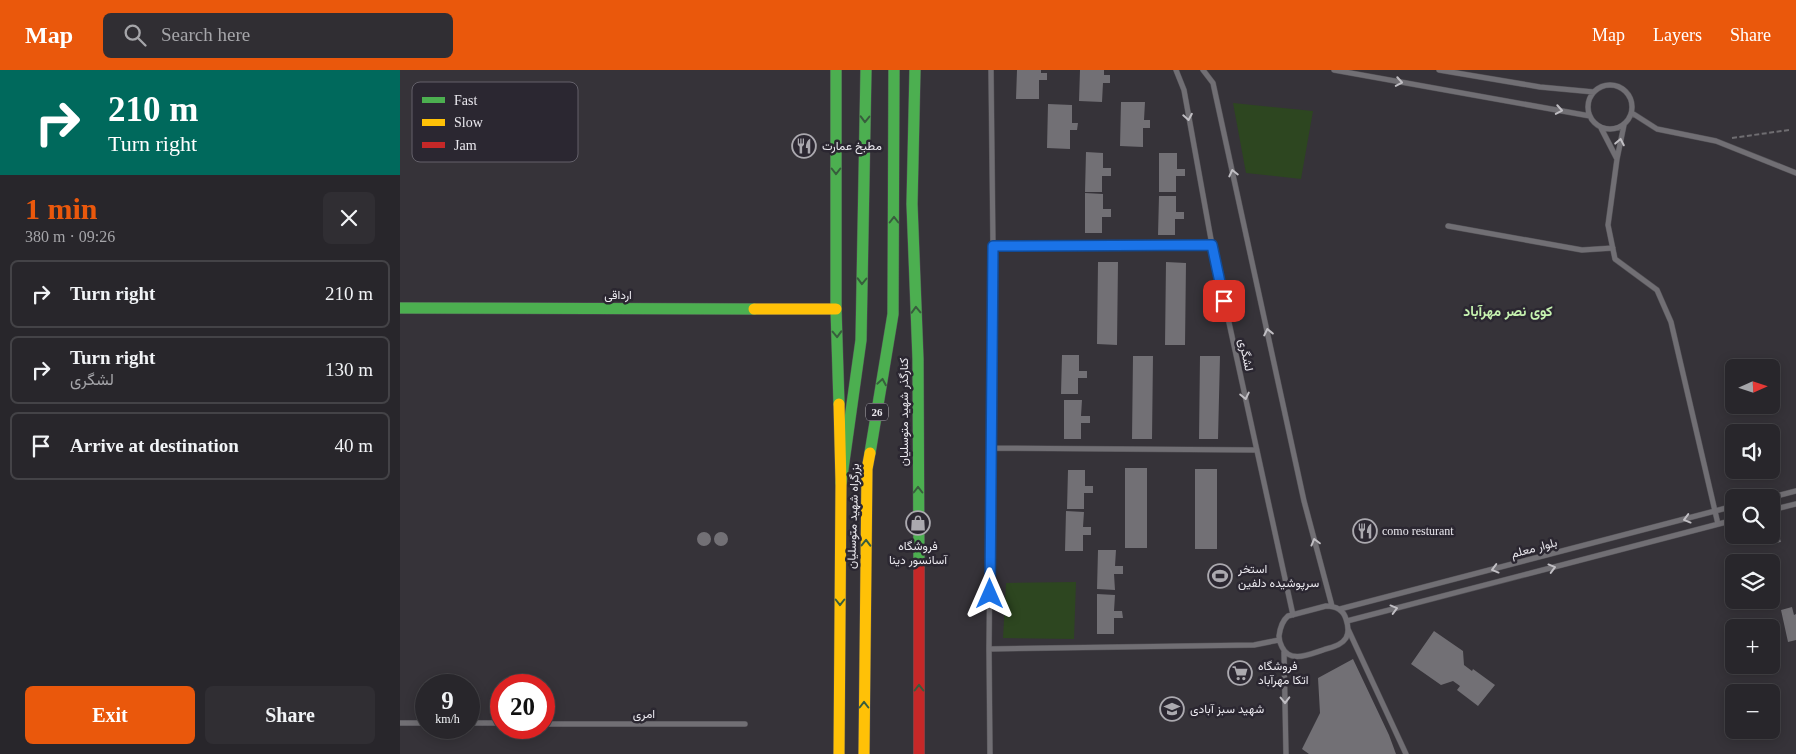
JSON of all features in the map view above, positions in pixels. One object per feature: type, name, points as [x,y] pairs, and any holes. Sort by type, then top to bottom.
[{"type":"main road","points":[[836,70],[836,309],[841,483],[839,754]]},
{"type":"main road","name":"بزرگراه شهید متوسلیان","points":[[841,483],[861,340],[866,70]]},
{"type":"main road","name":"بزرگراه شهید متوسلیان","points":[[864,754],[867,469],[894,299],[894,70]]},
{"type":"main road","name":"کنارگذر شهید متوسلیان","points":[[915,70],[912,204],[918,359],[919,754]]},
{"type":"main road","points":[[894,299],[912,204]]},
{"type":"main road","name":"ارداقی","points":[[400,308],[836,309]]},
{"type":"lane","points":[[990,754],[989,648],[993,246],[991,70]]},
{"type":"lane","name":"لشگری","points":[[1176,70],[1184,90],[1212,245],[1293,615]]},
{"type":"lane","points":[[1203,70],[1213,83],[1304,501],[1332,606]]},
{"type":"lane","points":[[1334,70],[1590,116]]},
{"type":"lane","points":[[1439,70],[1540,87],[1594,92]]},
{"type":"lane","points":[[1617,159],[1600,127],[1590,116],[1588,103],[1594,92],[1607,85],[1621,88],[1630,98],[1632,113],[1624,125],[1617,159],[1608,225],[1615,259],[1657,290],[1671,322],[1718,524]]},
{"type":"lane","points":[[1632,113],[1657,129],[1716,141],[1796,173]]},
{"type":"lane","points":[[1600,127],[1613,129],[1624,125]]},
{"type":"lane","points":[[1448,226],[1582,250],[1613,248]]},
{"type":"lane","points":[[993,246],[1212,245]]},
{"type":"lane","points":[[991,448],[1257,450]]},
{"type":"lane","points":[[1780,495],[1796,491]]},
{"type":"lane","points":[[1780,508],[1796,504]]},
{"type":"lane","name":"بلوار معلم","points":[[1340,609],[1725,508]]},
{"type":"lane","name":"بلوار معلم","points":[[1347,621],[1725,522]]},
{"type":"lane","points":[[1284,652],[1300,658],[1339,645],[1347,637],[1348,629],[1345,615],[1340,609],[1326,606],[1293,615],[1284,620],[1279,640],[1284,652],[1286,754]]},
{"type":"lane","points":[[1348,629],[1406,754]]},
{"type":"lane","points":[[989,648],[1254,645],[1279,640]]},
{"type":"lane","points":[[400,723],[415,723]]},
{"type":"lane","name":"امری","points":[[555,724],[745,724]]},
{"type":"path","points":[[1716,141],[1789,130]]},
{"type":"green space","points":[[1233,103],[1313,111],[1301,179],[1246,173]]},
{"type":"green space","points":[[1076,582],[1074,639],[1003,638],[1006,583]]},
{"type":"building","points":[[1017,70],[1041,70],[1041,73],[1047,73],[1047,80],[1039,80],[1039,99],[1016,99]]},
{"type":"building","points":[[1080,70],[1104,70],[1104,75],[1110,75],[1110,83],[1103,83],[1102,102],[1079,101]]},
{"type":"building","points":[[1121,102],[1145,102],[1144,120],[1150,120],[1150,128],[1143,128],[1143,147],[1120,146]]},
{"type":"building","points":[[1048,104],[1072,105],[1072,123],[1078,123],[1077,130],[1070,130],[1070,149],[1047,148]]},
{"type":"building","points":[[1086,152],[1103,153],[1103,168],[1111,168],[1111,176],[1102,176],[1102,192],[1085,192]]},
{"type":"building","points":[[1159,153],[1177,153],[1177,169],[1185,169],[1185,176],[1176,176],[1176,192],[1159,192]]},
{"type":"building","points":[[1085,193],[1103,194],[1103,209],[1111,209],[1111,217],[1102,217],[1102,233],[1085,233]]},
{"type":"building","points":[[1159,196],[1176,196],[1176,212],[1184,212],[1184,219],[1175,219],[1175,235],[1158,235]]},
{"type":"building","points":[[1098,262],[1118,262],[1117,345],[1097,344]]},
{"type":"building","points":[[1166,262],[1186,263],[1185,345],[1165,345]]},
{"type":"building","points":[[1062,355],[1079,355],[1079,371],[1087,371],[1087,378],[1078,378],[1078,394],[1061,394]]},
{"type":"building","points":[[1133,356],[1153,356],[1152,439],[1132,439]]},
{"type":"building","points":[[1200,356],[1220,356],[1218,439],[1199,439]]},
{"type":"building","points":[[1064,400],[1082,400],[1081,416],[1090,416],[1090,423],[1081,423],[1081,439],[1064,439]]},
{"type":"building","points":[[1125,468],[1147,468],[1147,548],[1125,548]]},
{"type":"building","points":[[1195,469],[1217,469],[1217,549],[1195,549]]},
{"type":"building","points":[[1068,470],[1085,470],[1085,486],[1093,486],[1093,493],[1084,493],[1084,509],[1067,509]]},
{"type":"building","points":[[1066,511],[1084,512],[1083,527],[1091,527],[1091,535],[1083,535],[1083,551],[1065,551]]},
{"type":"building","points":[[701,532],[707,532],[711,539],[707,546],[701,546],[697,542],[697,536]]},
{"type":"building","points":[[718,532],[724,532],[728,539],[724,546],[718,546],[714,542],[714,536]]},
{"type":"building","points":[[1098,550],[1116,550],[1115,566],[1123,566],[1123,574],[1114,574],[1115,590],[1097,589]]},
{"type":"building","points":[[1097,594],[1115,595],[1114,611],[1122,611],[1123,618],[1114,618],[1114,634],[1097,634]]},
{"type":"building","points":[[1792,607],[1794,615],[1796,614],[1796,640],[1788,642],[1781,610]]},
{"type":"building","points":[[1434,631],[1463,651],[1464,665],[1472,671],[1473,669],[1495,685],[1478,706],[1457,690],[1460,686],[1453,681],[1441,685],[1411,664]]},
{"type":"building","points":[[1353,659],[1396,754],[1309,754],[1302,749],[1320,713],[1318,678]]},
{"type":"traffic: fast","points":[[836,70],[836,309],[839,404]]},
{"type":"traffic: fast","points":[[841,483],[861,340],[866,70]]},
{"type":"traffic: fast","points":[[870,453],[893,314],[894,70]]},
{"type":"traffic: fast","points":[[915,70],[912,204],[918,359],[919,566]]},
{"type":"traffic: fast","points":[[400,308],[754,309]]},
{"type":"traffic: slow","points":[[754,309],[836,309]]},
{"type":"traffic: slow","points":[[839,404],[841,483],[839,754]]},
{"type":"traffic: slow","points":[[864,754],[867,469],[870,453]]},
{"type":"traffic: jam","points":[[919,566],[919,754]]},
{"type":"place","name":"مطبخ عمارت","points":[[804,146]]},
{"type":"place","name":"فروشگاه آسانسور دینا","points":[[918,523]]},
{"type":"place","name":"como resturant","points":[[1365,531]]},
{"type":"place","name":"استخر سرپوشیده دلفین","points":[[1220,576]]},
{"type":"place","name":"فروشگاه اتکا مهرآباد","points":[[1240,673]]},
{"type":"place","name":"شهید سبز آبادی","points":[[1172,709]]},
{"type":"district","name":"کوی نصر مهرآباد","points":[[1508,311]]},
{"type":"route","points":[[990,594],[993,246],[1212,245],[1224,301]]}]
